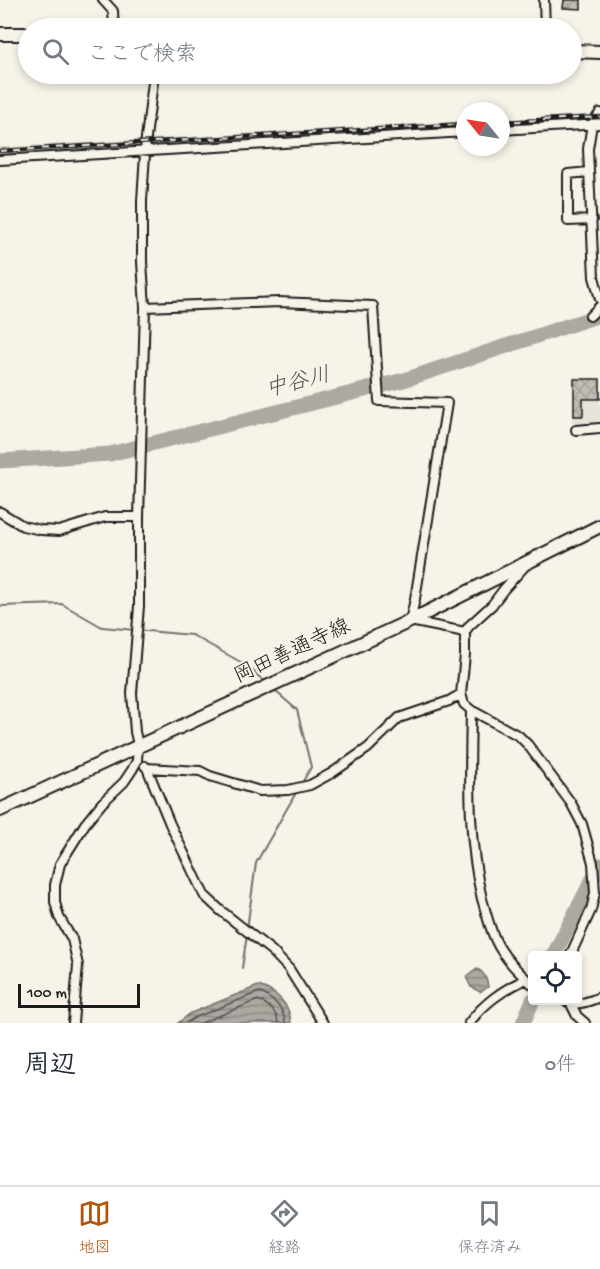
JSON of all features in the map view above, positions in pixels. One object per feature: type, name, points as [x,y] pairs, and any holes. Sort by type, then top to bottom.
[{"type":"main road","points":[[0,34],[18,34]]},
{"type":"main road","points":[[582,51],[600,52]]},
{"type":"main road","name":"岡田善通寺線","points":[[0,810],[410,621],[600,526]]},
{"type":"street","points":[[103,0],[113,11],[113,18]]},
{"type":"street","points":[[544,0],[545,18]]},
{"type":"street","points":[[73,1023],[78,965],[72,939],[59,917],[55,902],[55,885],[60,864],[85,824],[102,803],[124,782],[137,761],[138,745],[132,693],[139,606],[145,307],[142,201],[153,84]]},
{"type":"street","points":[[600,113],[588,149],[594,277],[600,299]]},
{"type":"street","points":[[510,129],[596,124]]},
{"type":"street","points":[[0,160],[456,133]]},
{"type":"street","points":[[589,172],[568,174],[568,221],[592,220]]},
{"type":"street","points":[[145,307],[279,302],[373,306],[379,401],[447,403],[410,621],[465,632]]},
{"type":"street","points":[[590,316],[600,306]]},
{"type":"street","points":[[576,430],[600,428]]},
{"type":"street","points":[[0,512],[23,526],[59,531],[105,517],[139,517]]},
{"type":"street","points":[[533,558],[465,632],[461,694],[464,704],[471,710],[519,736],[528,745],[571,803],[582,824],[593,863],[595,893],[591,910],[572,951]]},
{"type":"street","points":[[137,761],[147,768],[200,771],[260,791],[288,790],[310,785],[332,772],[368,748],[399,718],[449,701],[461,694]]},
{"type":"street","points":[[471,710],[470,807],[475,868],[489,926],[498,946],[511,965],[528,980]]},
{"type":"street","points":[[147,768],[170,824],[204,895],[272,951],[289,969],[323,1023]]},
{"type":"street","points":[[469,1023],[481,1008],[503,990],[528,981]]},
{"type":"street","points":[[582,1004],[600,997]]},
{"type":"street","points":[[570,1005],[585,1023]]},
{"type":"shaded area","points":[[600,114],[600,120],[510,125],[510,119]]},
{"type":"shaded area","points":[[456,122],[456,129],[0,156],[0,147]]},
{"type":"shaded area","points":[[574,377],[600,378],[600,424],[580,428],[572,422]]},
{"type":"water","points":[[477,969],[483,974],[488,984],[488,987],[480,992],[471,987],[466,977]]},
{"type":"water","points":[[258,986],[271,991],[281,999],[288,1010],[291,1023],[178,1023],[191,1013]]},
{"type":"building","points":[[564,0],[581,0],[581,9],[563,8]]},
{"type":"building","points":[[574,379],[600,379],[600,399],[583,399],[583,416],[574,416]]},
{"type":"waterway","name":"中谷川","points":[[0,461],[110,454],[404,380],[600,315]]},
{"type":"waterway","points":[[0,606],[62,604],[102,627],[192,635],[246,665],[265,682]]},
{"type":"waterway","points":[[274,690],[297,710],[311,767],[302,783]]},
{"type":"waterway","points":[[247,929],[256,863],[297,791]]},
{"type":"waterway","points":[[556,951],[600,865]]},
{"type":"waterway","points":[[242,968],[247,935]]},
{"type":"waterway","points":[[523,1023],[531,1005]]},
{"type":"railway","points":[[510,122],[600,117]]},
{"type":"railway","points":[[0,151],[456,125]]}]
